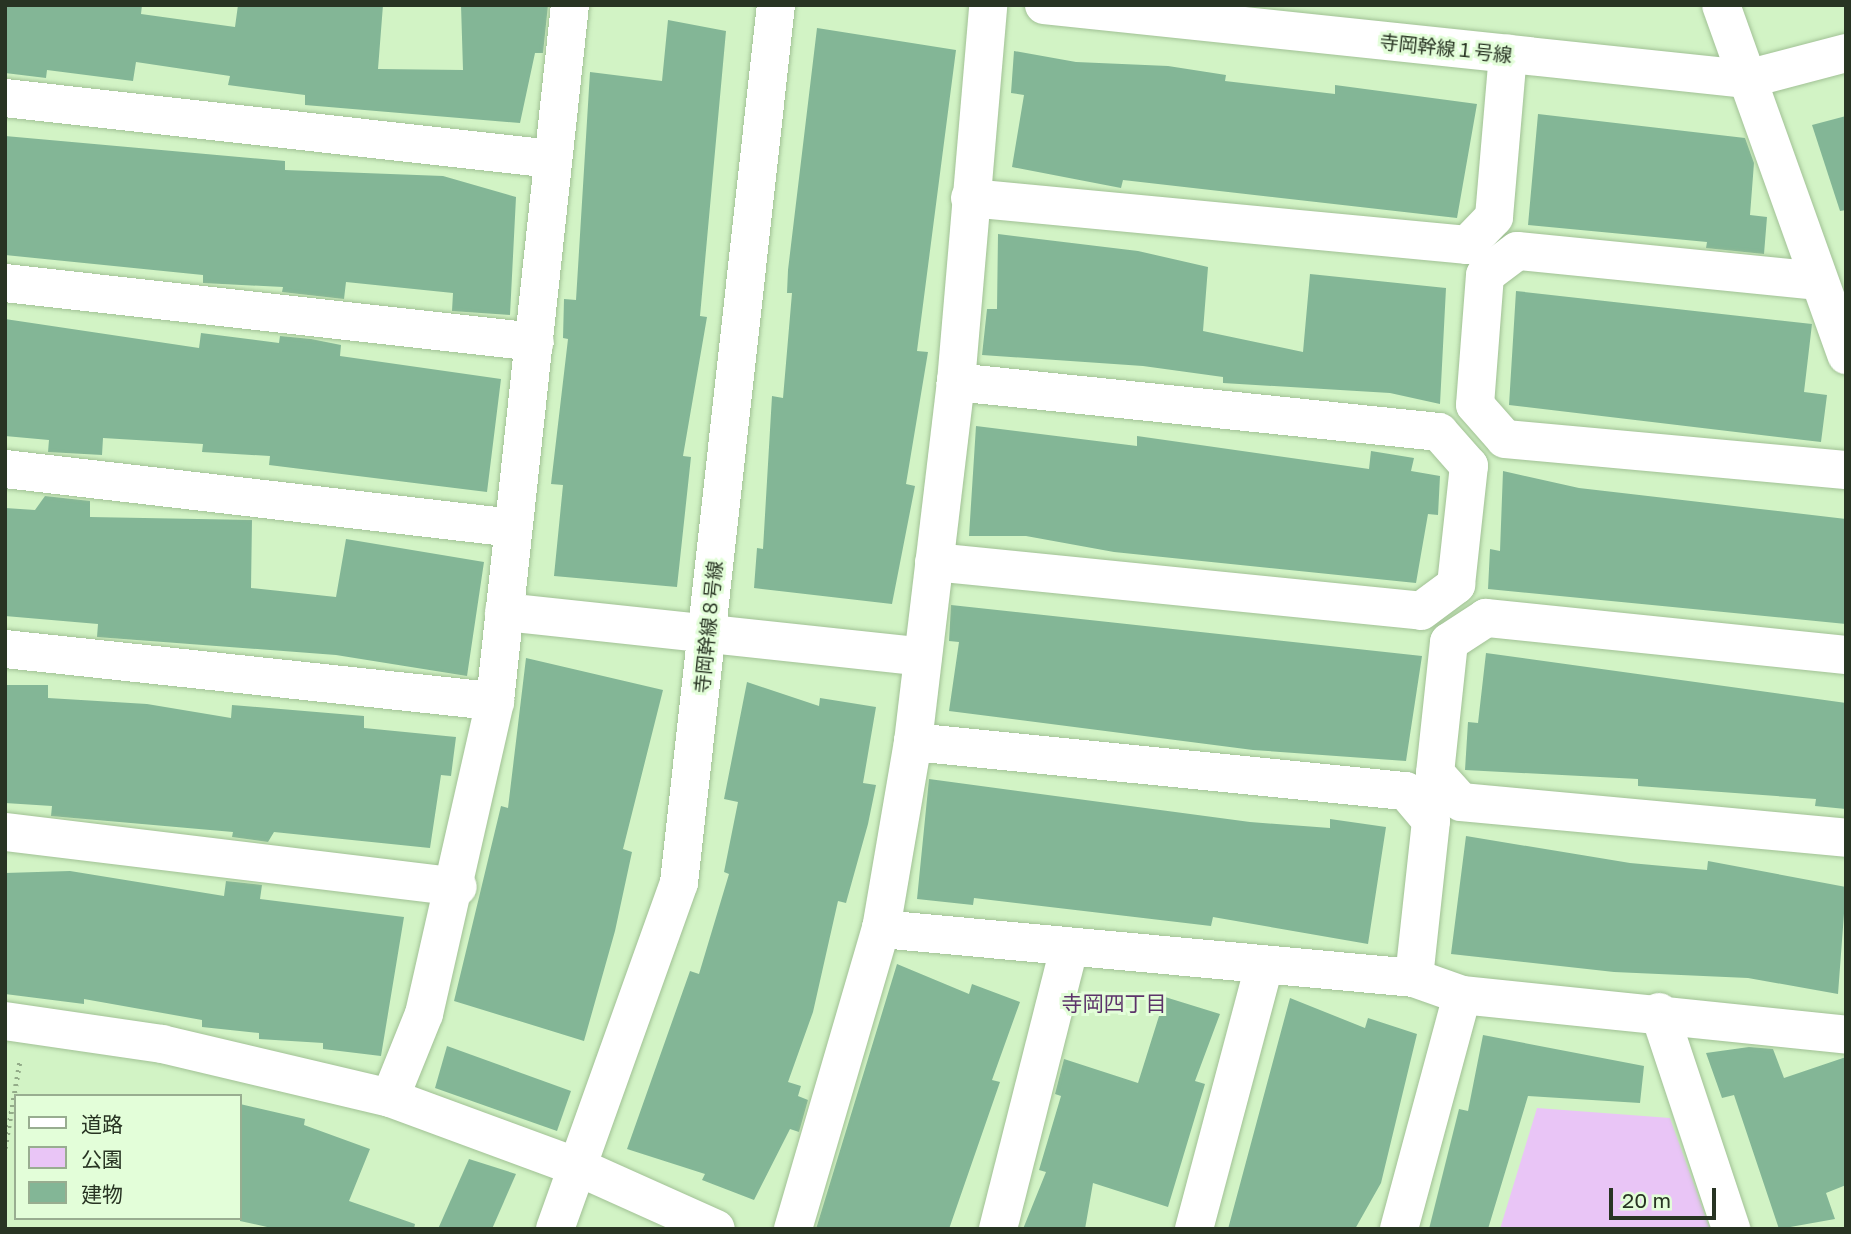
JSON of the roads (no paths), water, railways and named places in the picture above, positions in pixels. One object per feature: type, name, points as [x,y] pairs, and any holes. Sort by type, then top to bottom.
[{"type":"street","points":[[390,1098],[424,1014],[458,887],[495,701],[570,5]]},
{"type":"street","name":"寺岡幹線８号線","points":[[555,1229],[679,883],[776,5]]},
{"type":"street","points":[[793,1229],[881,929],[913,742],[956,382],[988,5]]},
{"type":"street","name":"寺岡幹線１号線","points":[[1044,5],[1748,79],[1846,53]]},
{"type":"street","points":[[1721,5],[1846,355]]},
{"type":"street","points":[[970,198],[1467,245],[1494,217],[1508,54]]},
{"type":"street","points":[[5,97],[552,159]]},
{"type":"street","points":[[1819,281],[1517,251],[1485,275],[1475,405],[1505,439],[1846,470]]},
{"type":"street","points":[[5,283],[535,342]]},
{"type":"street","points":[[934,562],[1421,611],[1456,585],[1469,466],[1439,432],[956,382]]},
{"type":"street","points":[[5,469],[513,528]]},
{"type":"street","points":[[504,612],[923,657]]},
{"type":"street","points":[[1846,655],[1486,618],[1449,642],[1435,774],[1461,802],[1846,838]]},
{"type":"street","points":[[5,649],[495,701]]},
{"type":"street","points":[[913,742],[1406,791],[1431,821],[1415,978]]},
{"type":"street","points":[[5,832],[458,887]]},
{"type":"street","points":[[881,929],[1069,949],[1415,978],[1462,995],[1659,1012],[1846,1035]]},
{"type":"street","points":[[998,1229],[1069,949]]},
{"type":"street","points":[[1194,1229],[1264,965]]},
{"type":"street","points":[[1399,1229],[1462,995]]},
{"type":"street","points":[[1659,1012],[1731,1229]]},
{"type":"street","points":[[15,1022],[162,1044],[390,1098],[578,1167],[716,1229]]},
{"type":"district","name":"寺岡四丁目","points":[[1114,1003]]}]
